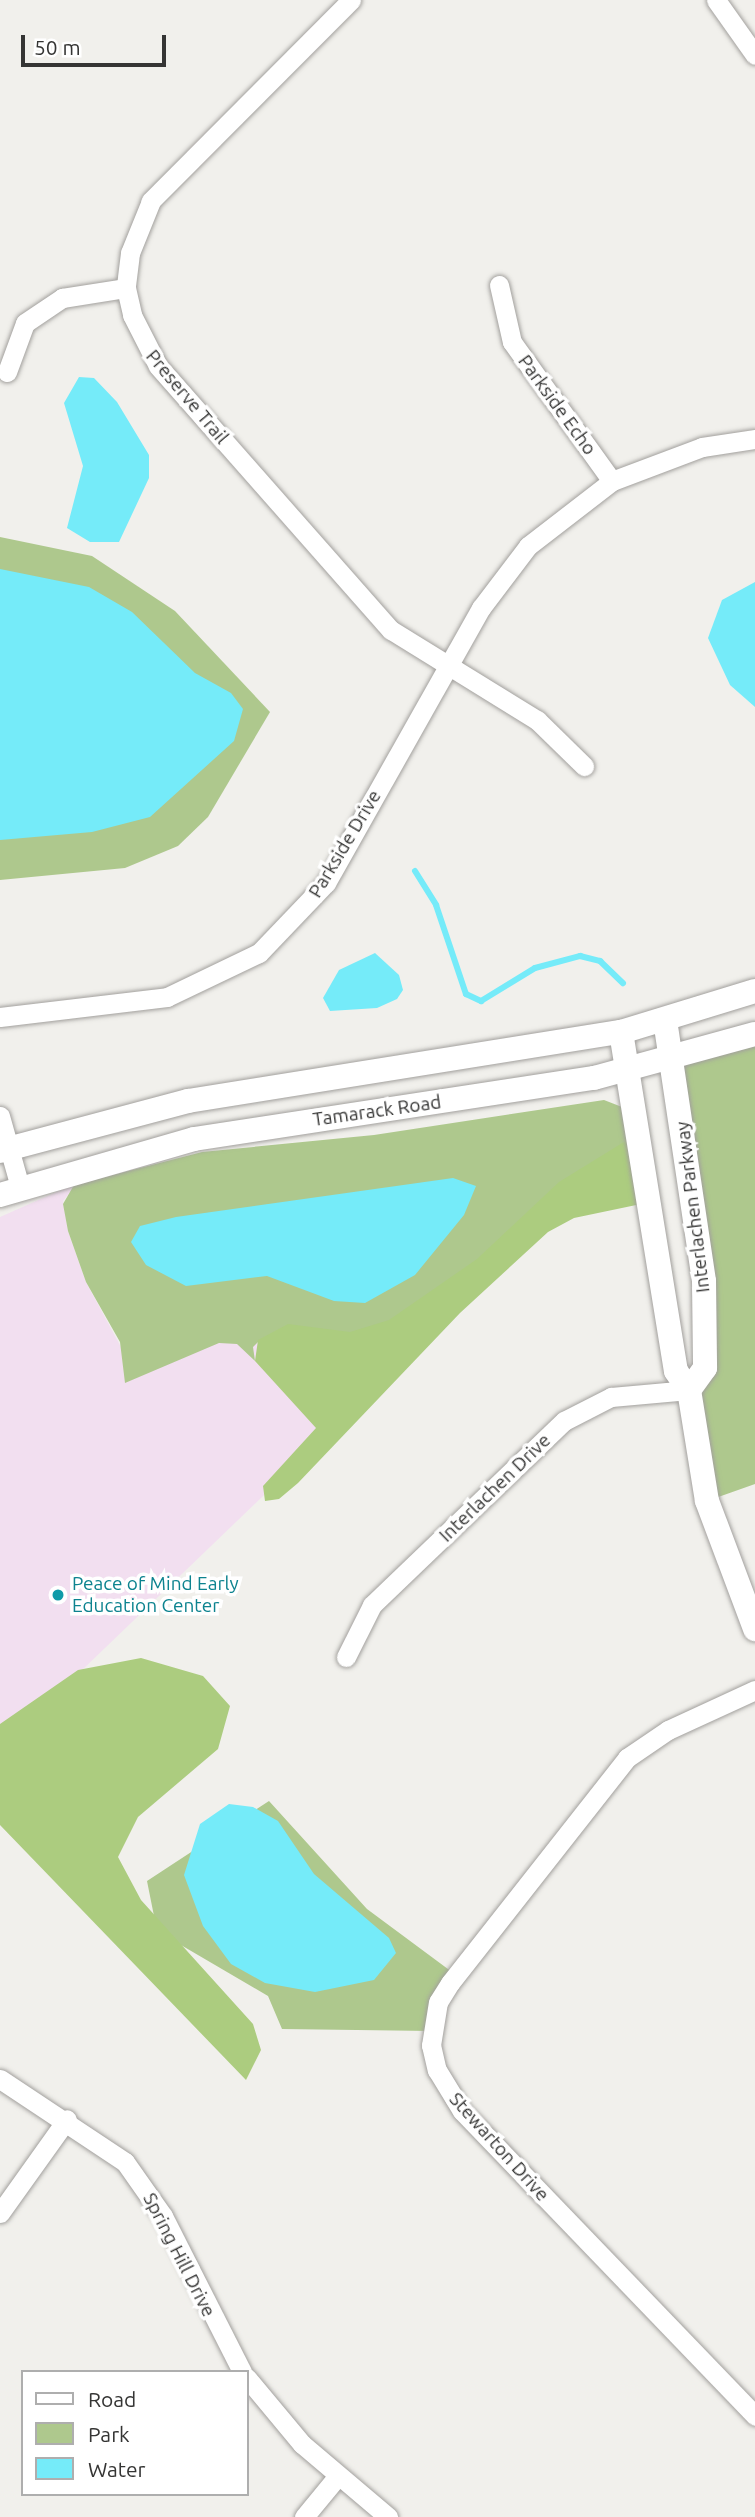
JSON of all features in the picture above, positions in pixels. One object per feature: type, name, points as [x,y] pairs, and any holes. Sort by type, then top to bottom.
[{"type":"street","name":"Preserve Trail","points":[[351,0],[151,201],[136,228],[126,288],[142,343],[158,366],[391,630],[446,669]]},
{"type":"street","points":[[716,0],[755,55]]},
{"type":"street","name":"Parkside Echo","points":[[499,285],[512,342],[612,481]]},
{"type":"street","points":[[7,372],[25,323],[62,299],[126,288]]},
{"type":"street","name":"Parkside Drive","points":[[0,1017],[167,997],[259,953],[326,883],[481,608],[528,546],[612,481],[702,447],[755,439]]},
{"type":"street","points":[[446,669],[537,720],[584,766]]},
{"type":"street","name":"Tamarack Road","points":[[4,1150],[188,1101],[621,1032],[755,991]]},
{"type":"street","name":"Interlachen Parkway","points":[[665,1020],[704,1281],[705,1368],[689,1390]]},
{"type":"street","name":"Interlachen Parkway","points":[[621,1032],[676,1371],[689,1390],[706,1501],[755,1629]]},
{"type":"street","name":"Tamarack Road","points":[[10,1191],[194,1139],[629,1069],[672,1060],[755,1034]]},
{"type":"street","points":[[0,1116],[10,1191]]},
{"type":"street","name":"Interlachen Drive","points":[[346,1657],[372,1605],[564,1421],[611,1397],[689,1390]]},
{"type":"street","name":"Stewarton Drive","points":[[755,1690],[668,1730],[627,1758],[450,1983],[431,2025],[438,2070],[462,2111],[755,2416]]},
{"type":"street","name":"Spring Hill Drive","points":[[0,2079],[67,2119],[125,2161],[145,2187],[241,2370]]},
{"type":"street","points":[[0,2213],[67,2119]]},
{"type":"street","points":[[248,2379],[337,2477],[388,2517]]},
{"type":"street","points":[[304,2517],[337,2477]]},
{"type":"shaded area","points":[[79,1182],[63,1201],[68,1231],[86,1282],[122,1349],[240,1317],[341,1421],[0,1749],[0,1217]]},
{"type":"green space","points":[[0,537],[92,556],[175,611],[270,712],[208,817],[178,846],[125,868],[0,880]]},
{"type":"green space","points":[[755,1034],[755,1484],[707,1501],[689,1390],[705,1368],[672,1060]]},
{"type":"green space","points":[[604,1100],[622,1107],[633,1141],[341,1421],[261,1339],[253,1347],[255,1361],[237,1344],[219,1343],[125,1383],[120,1342],[86,1282],[68,1231],[63,1204],[74,1185],[202,1152],[374,1135]]},
{"type":"green space","points":[[632,1137],[641,1204],[574,1218],[548,1232],[460,1313],[298,1483],[279,1499],[265,1501],[263,1486],[316,1428],[255,1361],[258,1340],[288,1324],[350,1332],[389,1320],[477,1259],[559,1182]]},
{"type":"green space","points":[[141,1658],[203,1676],[230,1706],[218,1749],[138,1817],[118,1857],[141,1900],[253,2024],[261,2050],[246,2080],[0,1825],[0,1724],[78,1670]]},
{"type":"green space","points":[[269,1801],[367,1909],[456,1975],[431,2031],[282,2029],[268,1996],[157,1931],[147,1881]]},
{"type":"water","points":[[79,377],[94,378],[117,402],[149,455],[149,478],[119,542],[90,542],[67,528],[83,466],[64,403]]},
{"type":"water","points":[[0,569],[89,587],[132,612],[195,673],[231,693],[243,709],[234,741],[150,817],[92,832],[0,840]]},
{"type":"water","points":[[755,582],[755,707],[730,685],[708,638],[722,600]]},
{"type":"water","points":[[375,953],[399,975],[403,990],[397,999],[377,1008],[330,1011],[323,998],[339,970]]},
{"type":"water","points":[[453,1178],[476,1186],[464,1215],[415,1275],[365,1303],[334,1301],[267,1276],[186,1286],[146,1265],[131,1242],[140,1226],[176,1217]]},
{"type":"water","points":[[229,1804],[253,1807],[278,1821],[314,1874],[389,1938],[396,1953],[374,1980],[315,1992],[265,1983],[231,1964],[203,1926],[184,1875],[200,1824]]},
{"type":"waterway","points":[[415,871],[436,905],[466,994],[481,1001],[535,968],[580,956],[600,961],[623,983]]},
{"type":"place","name":"Peace of Mind Early Education Center","points":[[58,1595]]}]
